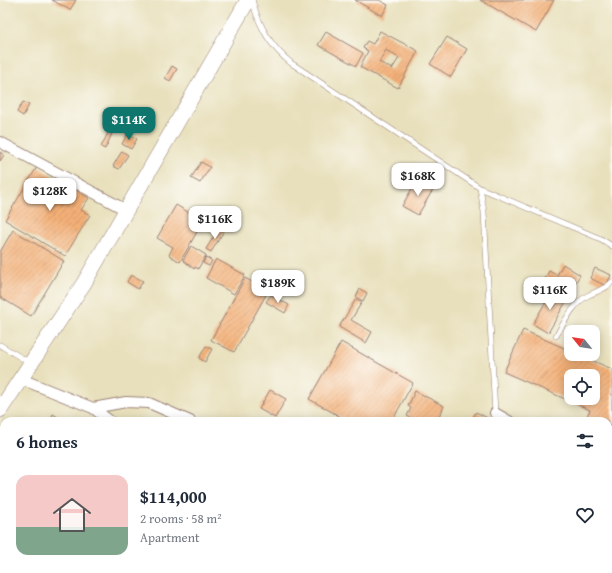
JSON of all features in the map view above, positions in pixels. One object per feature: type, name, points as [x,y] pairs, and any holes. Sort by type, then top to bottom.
[{"type":"street","points":[[0,410],[84,283],[248,0]]},
{"type":"street","points":[[0,142],[126,210]]},
{"type":"street","points":[[21,379],[93,408],[105,417]]},
{"type":"street","points":[[93,408],[126,402],[149,403],[181,417]]},
{"type":"street","points":[[495,414],[501,417]]},
{"type":"lane","points":[[252,0],[257,19],[264,34],[276,50],[291,63],[480,188],[601,239],[612,246]]},
{"type":"lane","points":[[480,188],[484,212],[495,414]]},
{"type":"lane","points":[[556,336],[576,305],[587,296],[605,289],[612,282]]},
{"type":"lane","points":[[0,346],[31,364]]},
{"type":"building","points":[[52,0],[76,0],[70,10]]},
{"type":"building","points":[[355,0],[379,0],[388,5],[382,16]]},
{"type":"building","points":[[480,0],[554,0],[536,32]]},
{"type":"building","points":[[380,31],[418,51],[398,88],[360,67],[368,51],[363,48],[367,41],[373,44]],"holes":[[[386,50],[399,58],[392,69],[379,62]]]},
{"type":"building","points":[[326,32],[363,53],[356,66],[318,45]]},
{"type":"building","points":[[447,37],[467,49],[451,77],[430,64]]},
{"type":"building","points":[[172,66],[177,69],[170,81],[165,78]]},
{"type":"building","points":[[23,102],[29,105],[23,116],[17,112]]},
{"type":"building","points":[[111,127],[114,129],[105,149],[101,147]]},
{"type":"building","points":[[128,133],[137,139],[131,149],[122,144]]},
{"type":"building","points":[[122,151],[128,155],[119,169],[113,166]]},
{"type":"building","points":[[0,152],[4,155],[0,161]]},
{"type":"building","points":[[201,162],[210,167],[200,183],[191,178]]},
{"type":"building","points":[[37,167],[89,198],[81,210],[90,215],[65,256],[5,220]]},
{"type":"building","points":[[418,178],[434,188],[418,215],[402,206]]},
{"type":"building","points":[[176,205],[203,221],[180,262],[169,255],[173,247],[157,238]]},
{"type":"building","points":[[219,228],[224,231],[211,252],[206,249]]},
{"type":"building","points":[[13,230],[64,261],[31,316],[0,297],[0,252]]},
{"type":"building","points":[[191,246],[206,255],[198,269],[195,267],[194,269],[183,260]]},
{"type":"building","points":[[206,257],[212,261],[209,266],[203,263]]},
{"type":"building","points":[[216,259],[245,275],[234,294],[206,278]]},
{"type":"building","points":[[563,264],[580,275],[568,296],[550,286],[552,283],[545,279],[549,271],[557,275]]},
{"type":"building","points":[[595,268],[611,275],[606,286],[590,278]]},
{"type":"building","points":[[131,275],[143,281],[138,289],[127,282]]},
{"type":"building","points":[[245,278],[268,291],[234,352],[211,340]]},
{"type":"building","points":[[360,289],[367,293],[363,301],[356,297]]},
{"type":"building","points":[[553,289],[568,298],[548,333],[533,324]]},
{"type":"building","points":[[271,295],[289,305],[285,313],[266,302]]},
{"type":"building","points":[[356,299],[362,302],[351,320],[372,332],[366,343],[339,327]]},
{"type":"building","points":[[523,330],[564,348],[564,361],[593,361],[612,369],[612,417],[587,416],[590,410],[579,405],[600,405],[600,369],[564,369],[564,399],[504,372]]},
{"type":"building","points":[[341,342],[413,383],[394,417],[341,417],[309,399]]},
{"type":"building","points":[[206,346],[212,349],[205,362],[199,358]]},
{"type":"building","points":[[270,390],[286,399],[276,417],[259,409]]},
{"type":"building","points":[[415,391],[444,406],[439,417],[409,417],[407,416],[411,408],[408,406]]},
{"type":"building","points":[[476,412],[485,417],[473,417]]}]
